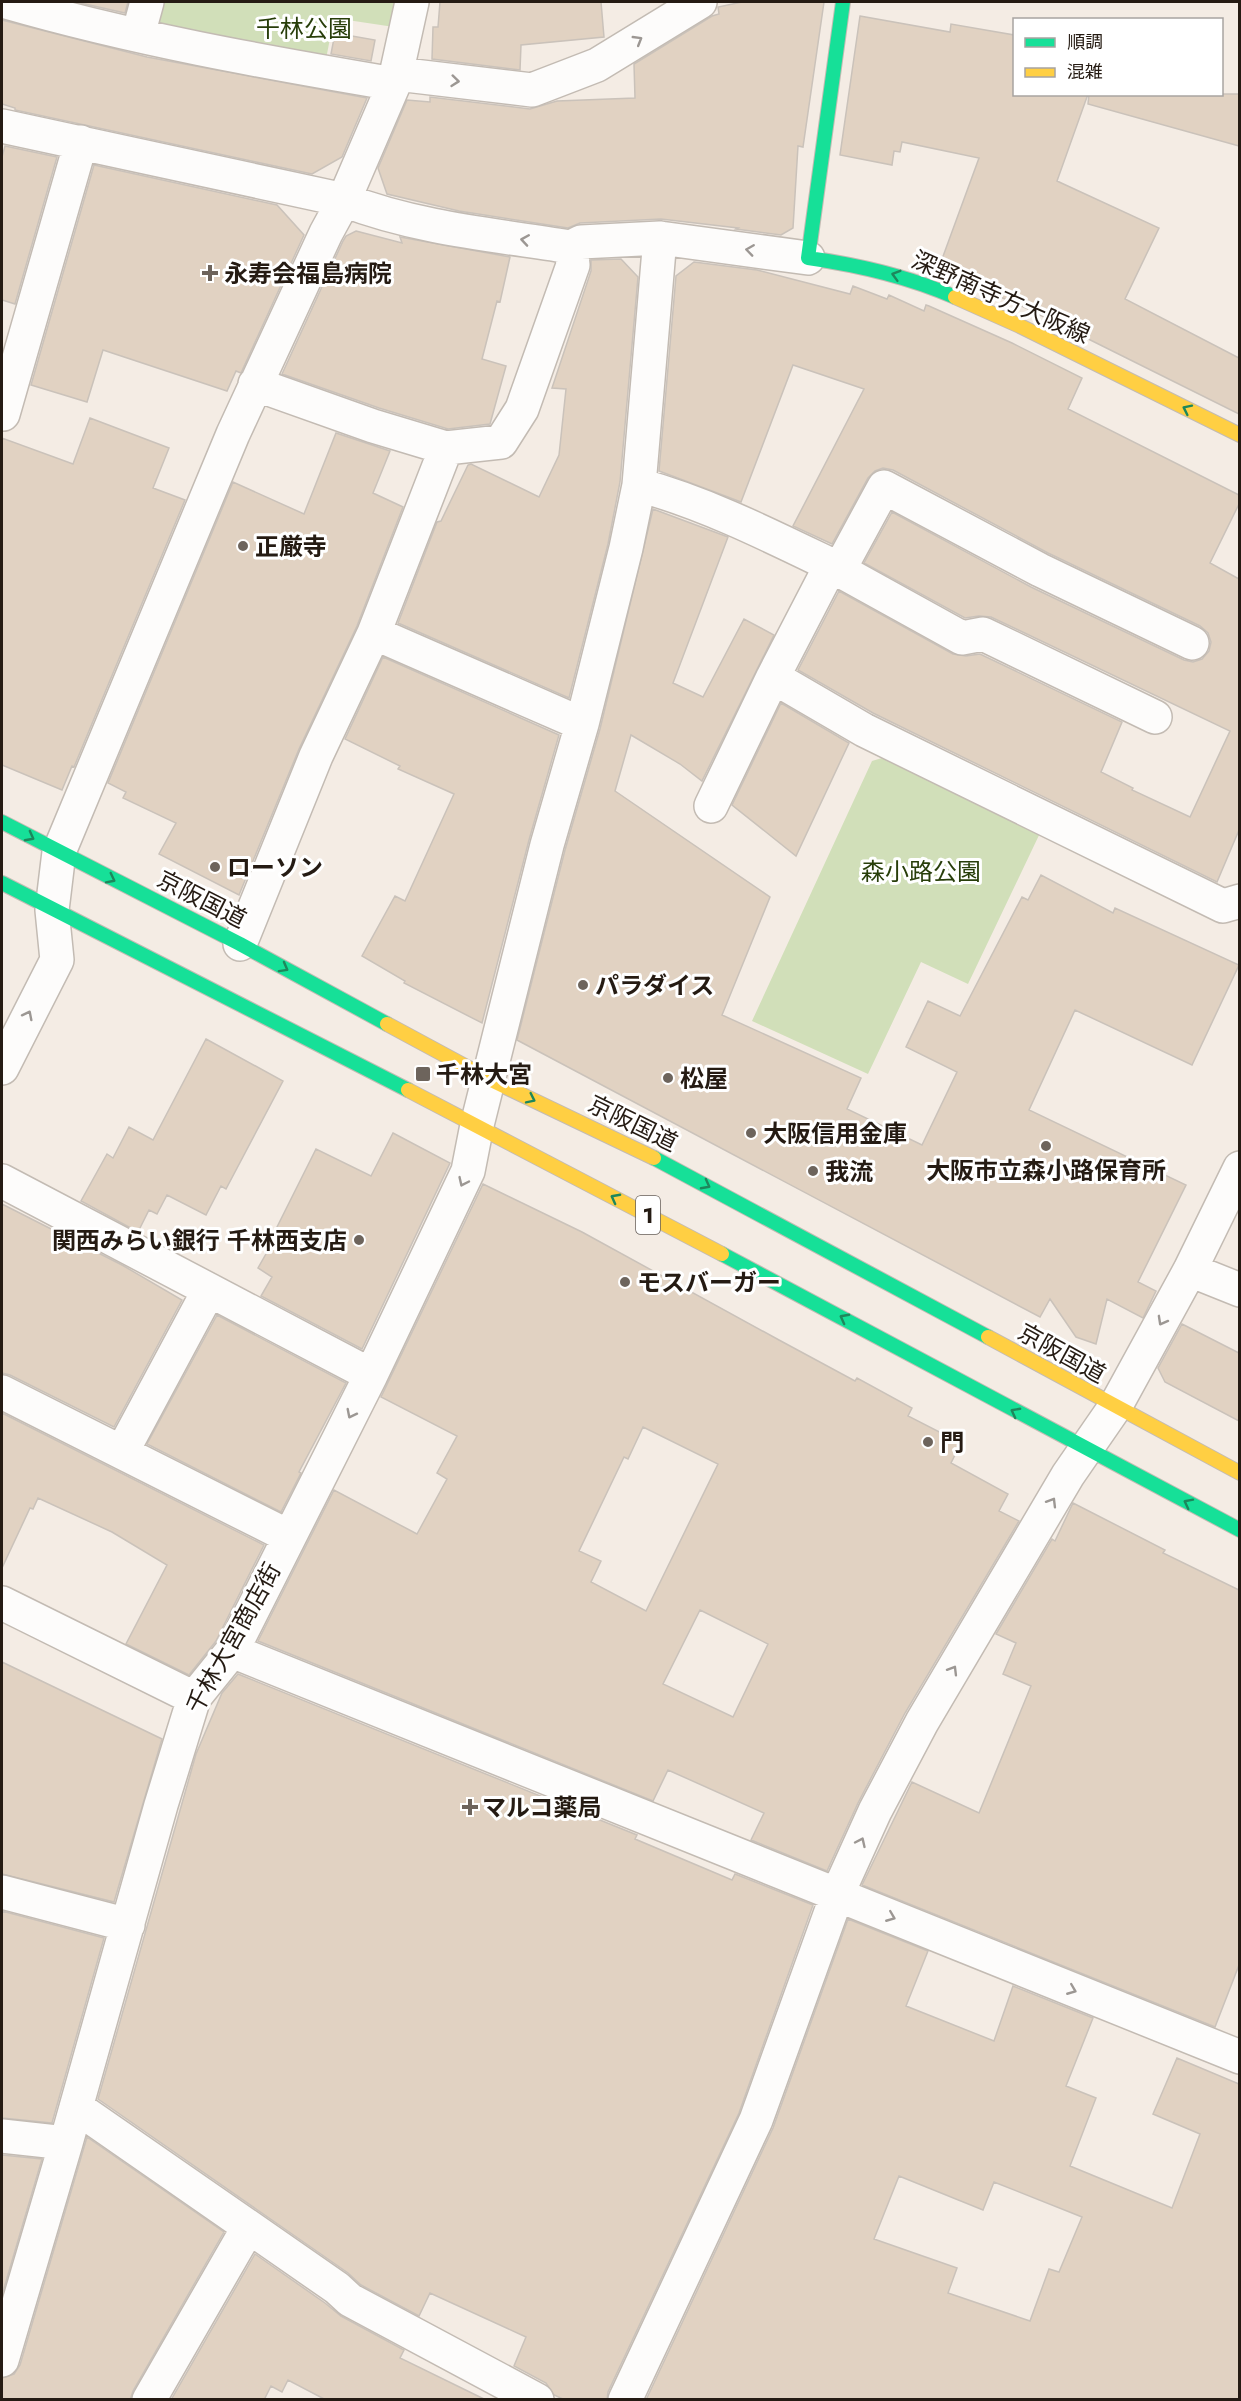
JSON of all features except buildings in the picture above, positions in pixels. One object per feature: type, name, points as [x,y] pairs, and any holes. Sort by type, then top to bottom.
[{"type":"main road","points":[[808,258],[843,2]]},
{"type":"main road","name":"深野南寺方大阪線","points":[[808,258],[897,274],[988,312],[1239,435]]},
{"type":"main road","name":"京阪国道","points":[[2,822],[240,944],[489,1079],[672,1167],[1239,1473]]},
{"type":"main road","name":"1","points":[[2,883],[477,1125],[1239,1530]]},
{"type":"street","points":[[6,2],[69,20],[250,60],[396,79],[532,90],[597,64],[700,2]]},
{"type":"street","points":[[138,35],[147,2]]},
{"type":"street","points":[[2,1068],[57,960],[52,910],[59,852],[228,444],[326,232],[344,200],[396,79],[412,2]]},
{"type":"street","points":[[2,126],[344,200],[376,213],[423,223],[576,245],[660,238],[808,258]]},
{"type":"street","points":[[2,414],[81,142]]},
{"type":"street","name":"千林大宮商店街","points":[[2,2360],[194,1698],[232,1651],[371,1375],[468,1171],[489,1079],[514,933],[547,845],[582,724],[626,548],[639,485],[660,238]]},
{"type":"street","points":[[255,384],[373,426],[446,448],[501,442],[522,409],[573,265],[576,245]]},
{"type":"street","points":[[240,944],[316,756],[374,633],[446,448]]},
{"type":"street","points":[[639,485],[666,492],[776,538],[835,567],[962,638],[983,634],[1155,717]]},
{"type":"street","points":[[711,806],[773,677],[835,567],[884,487],[1040,570],[1192,643]]},
{"type":"street","points":[[374,633],[582,724]]},
{"type":"street","points":[[773,677],[864,730],[1223,906],[1239,901]]},
{"type":"street","points":[[625,2400],[756,2120],[837,1895],[875,1811],[922,1722],[1084,1449],[1115,1407],[1190,1270],[1239,1168]]},
{"type":"street","points":[[2,1180],[371,1375]]},
{"type":"street","points":[[1190,1270],[1239,1290]]},
{"type":"street","points":[[122,1452],[209,1290]]},
{"type":"street","points":[[2,1392],[288,1536]]},
{"type":"street","points":[[2,1603],[194,1698]]},
{"type":"street","points":[[232,1651],[1239,2058]]},
{"type":"street","points":[[2,1892],[128,1925]]},
{"type":"street","points":[[76,2107],[338,2288],[350,2300],[537,2400]]},
{"type":"street","points":[[2,2136],[66,2143]]},
{"type":"street","points":[[149,2400],[249,2228]]},
{"type":"green space","name":"千林公園","points":[[159,2],[399,2],[394,27],[334,18],[326,59],[153,27]]},
{"type":"green space","name":"森小路公園","points":[[892,755],[1041,831],[968,984],[921,962],[868,1074],[752,1021],[872,761]]},
{"type":"traffic: fast","points":[[843,2],[808,258],[883,272],[955,297]]},
{"type":"traffic: fast","points":[[2,822],[240,944],[387,1024]]},
{"type":"traffic: fast","points":[[2,883],[408,1090]]},
{"type":"traffic: fast","points":[[654,1158],[988,1337]]},
{"type":"traffic: fast","points":[[722,1254],[1240,1530]]},
{"type":"traffic: slow","points":[[955,297],[1020,326],[1240,435]]},
{"type":"traffic: slow","points":[[387,1024],[489,1079],[654,1158]]},
{"type":"traffic: slow","points":[[408,1090],[722,1254]]},
{"type":"traffic: slow","points":[[988,1337],[1240,1473]]},
{"type":"place","name":"永寿会福島病院","points":[[210,273]]},
{"type":"place","name":"正厳寺","points":[[243,546]]},
{"type":"place","name":"ローソン","points":[[215,867]]},
{"type":"place","name":"パラダイス","points":[[583,985]]},
{"type":"place","name":"千林大宮","points":[[423,1074]]},
{"type":"place","name":"松屋","points":[[668,1078]]},
{"type":"place","name":"大阪信用金庫","points":[[751,1133]]},
{"type":"place","name":"大阪市立森小路保育所","points":[[1046,1146]]},
{"type":"place","name":"我流","points":[[813,1171]]},
{"type":"place","name":"関西みらい銀行 千林西支店","points":[[359,1240]]},
{"type":"place","name":"モスバーガー","points":[[625,1282]]},
{"type":"place","name":"門","points":[[928,1442]]},
{"type":"place","name":"マルコ薬局","points":[[470,1807]]}]
